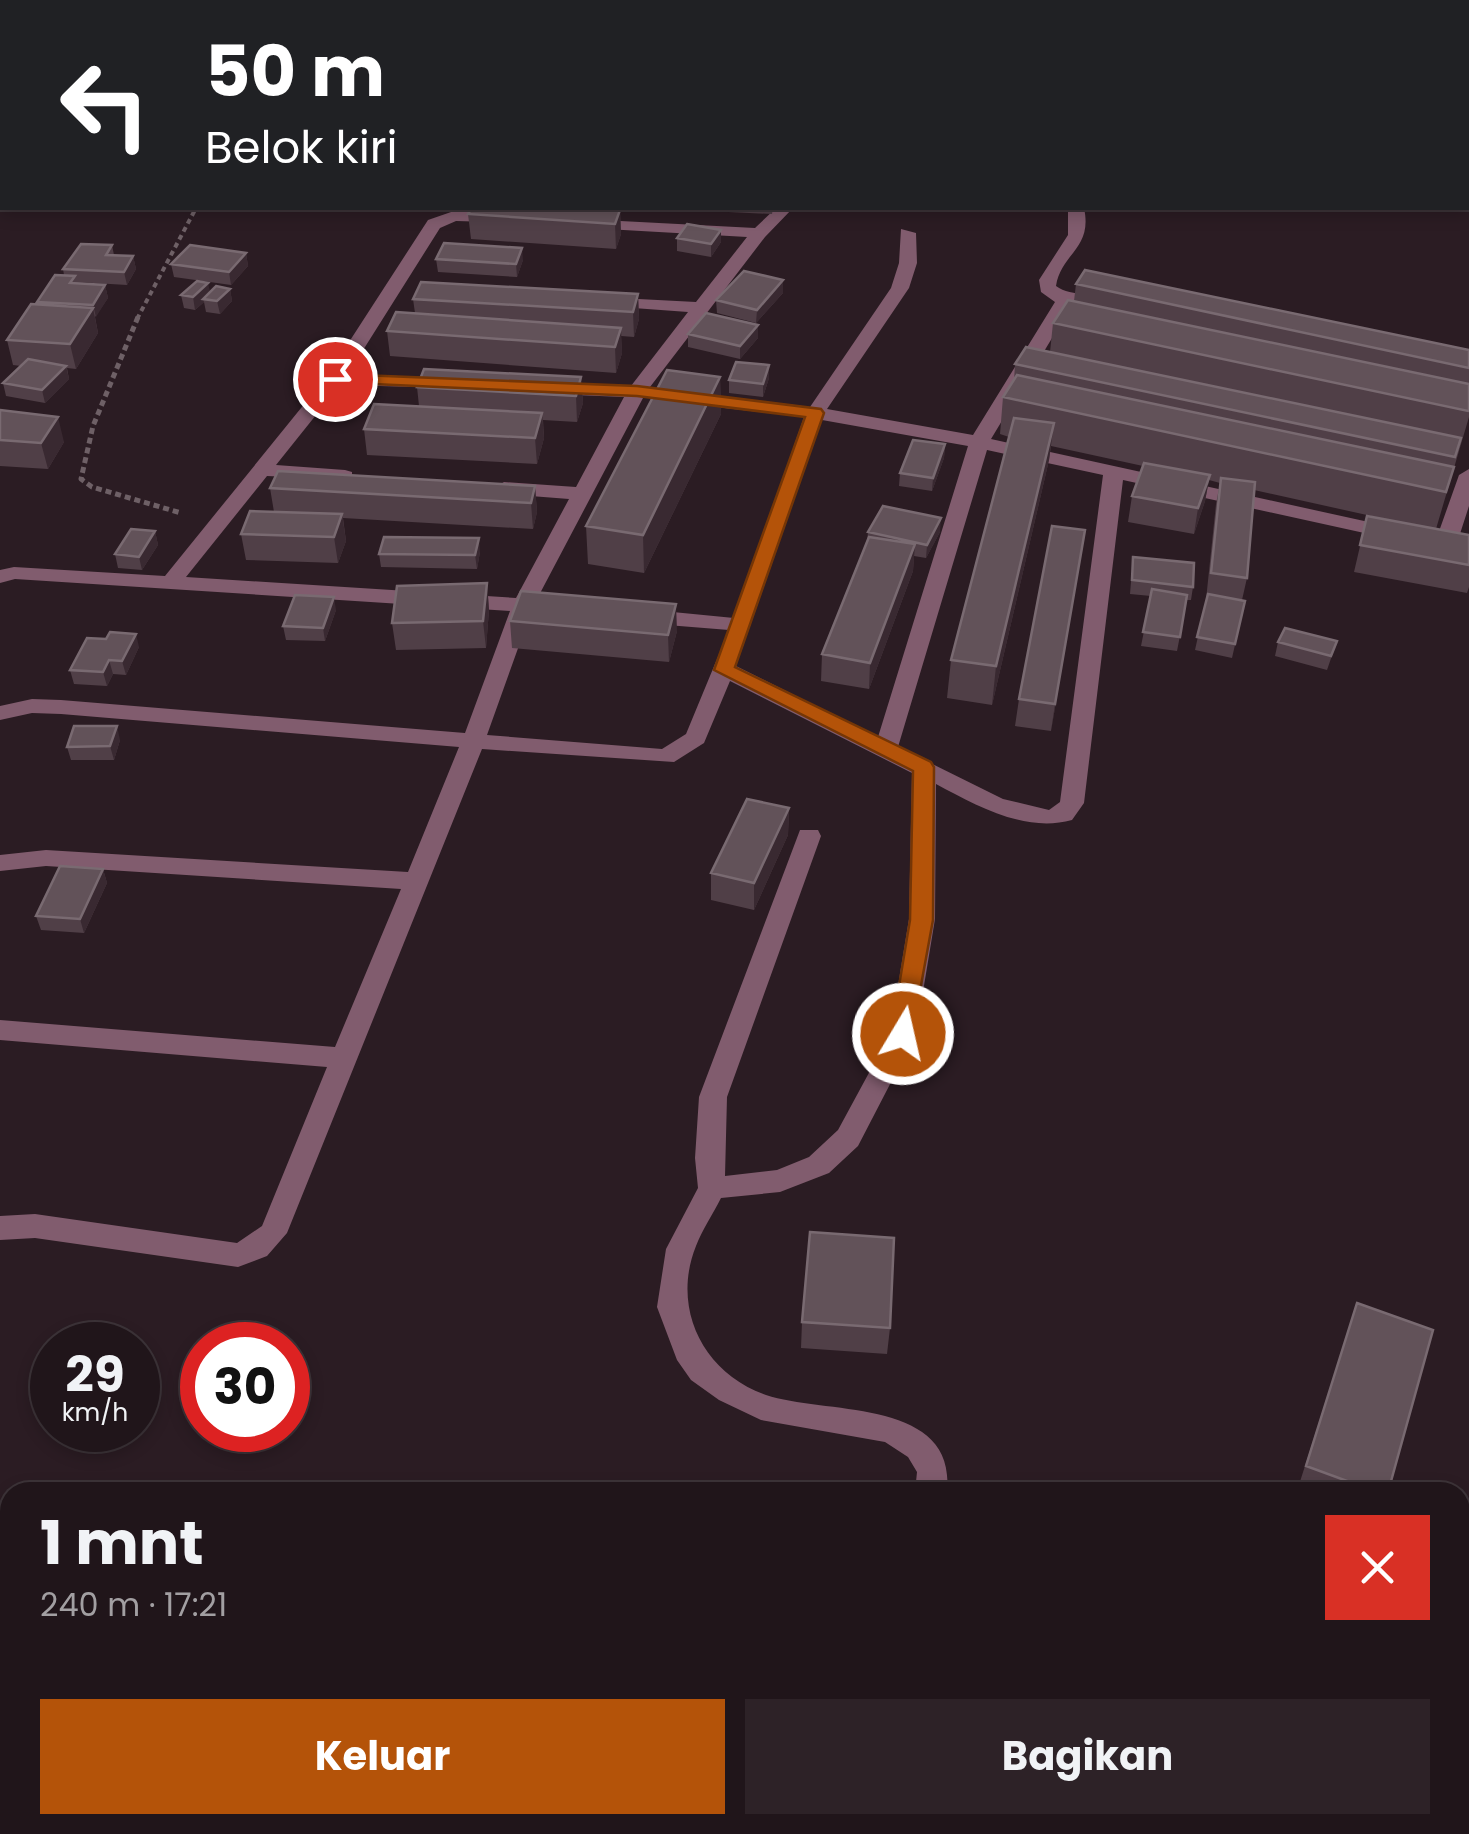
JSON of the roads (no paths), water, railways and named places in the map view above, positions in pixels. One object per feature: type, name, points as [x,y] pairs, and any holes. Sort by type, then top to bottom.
[{"type":"street","points":[[0,1228],[34,1226],[238,1255],[257,1248],[273,1233],[474,740],[523,605],[637,391],[759,232],[784,210]]},
{"type":"street","points":[[1066,301],[1047,288],[1045,280],[1047,273],[1070,254],[1077,210]]},
{"type":"street","points":[[171,584],[335,379],[401,287],[440,219],[526,216]]},
{"type":"street","points":[[573,222],[759,232]]},
{"type":"street","points":[[0,712],[60,706],[666,757],[696,738],[742,625],[815,413],[900,288],[908,263],[908,233]]},
{"type":"street","points":[[886,749],[979,442],[1035,369],[1066,301],[1074,297],[1124,306]]},
{"type":"street","points":[[585,300],[701,308]]},
{"type":"street","points":[[335,379],[467,384]]},
{"type":"street","points":[[524,387],[637,391],[815,413],[979,442],[1437,542],[1448,540],[1469,475]]},
{"type":"street","points":[[265,470],[364,477]]},
{"type":"street","points":[[724,670],[996,804],[1048,818],[1064,814],[1072,803],[1114,470]]},
{"type":"street","points":[[484,486],[583,494]]},
{"type":"street","points":[[0,577],[14,573],[563,608]]},
{"type":"street","points":[[622,614],[742,625]]},
{"type":"street","points":[[712,1188],[780,1181],[819,1165],[848,1138],[903,1034],[922,920],[924,767]]},
{"type":"street","points":[[809,836],[713,1097],[708,1158],[712,1188],[680,1249],[672,1307],[688,1351],[702,1371],[760,1407],[892,1430],[919,1448],[932,1470],[931,1482]]},
{"type":"street","points":[[0,863],[46,858],[417,882]]},
{"type":"street","points":[[0,1030],[343,1058]]}]
